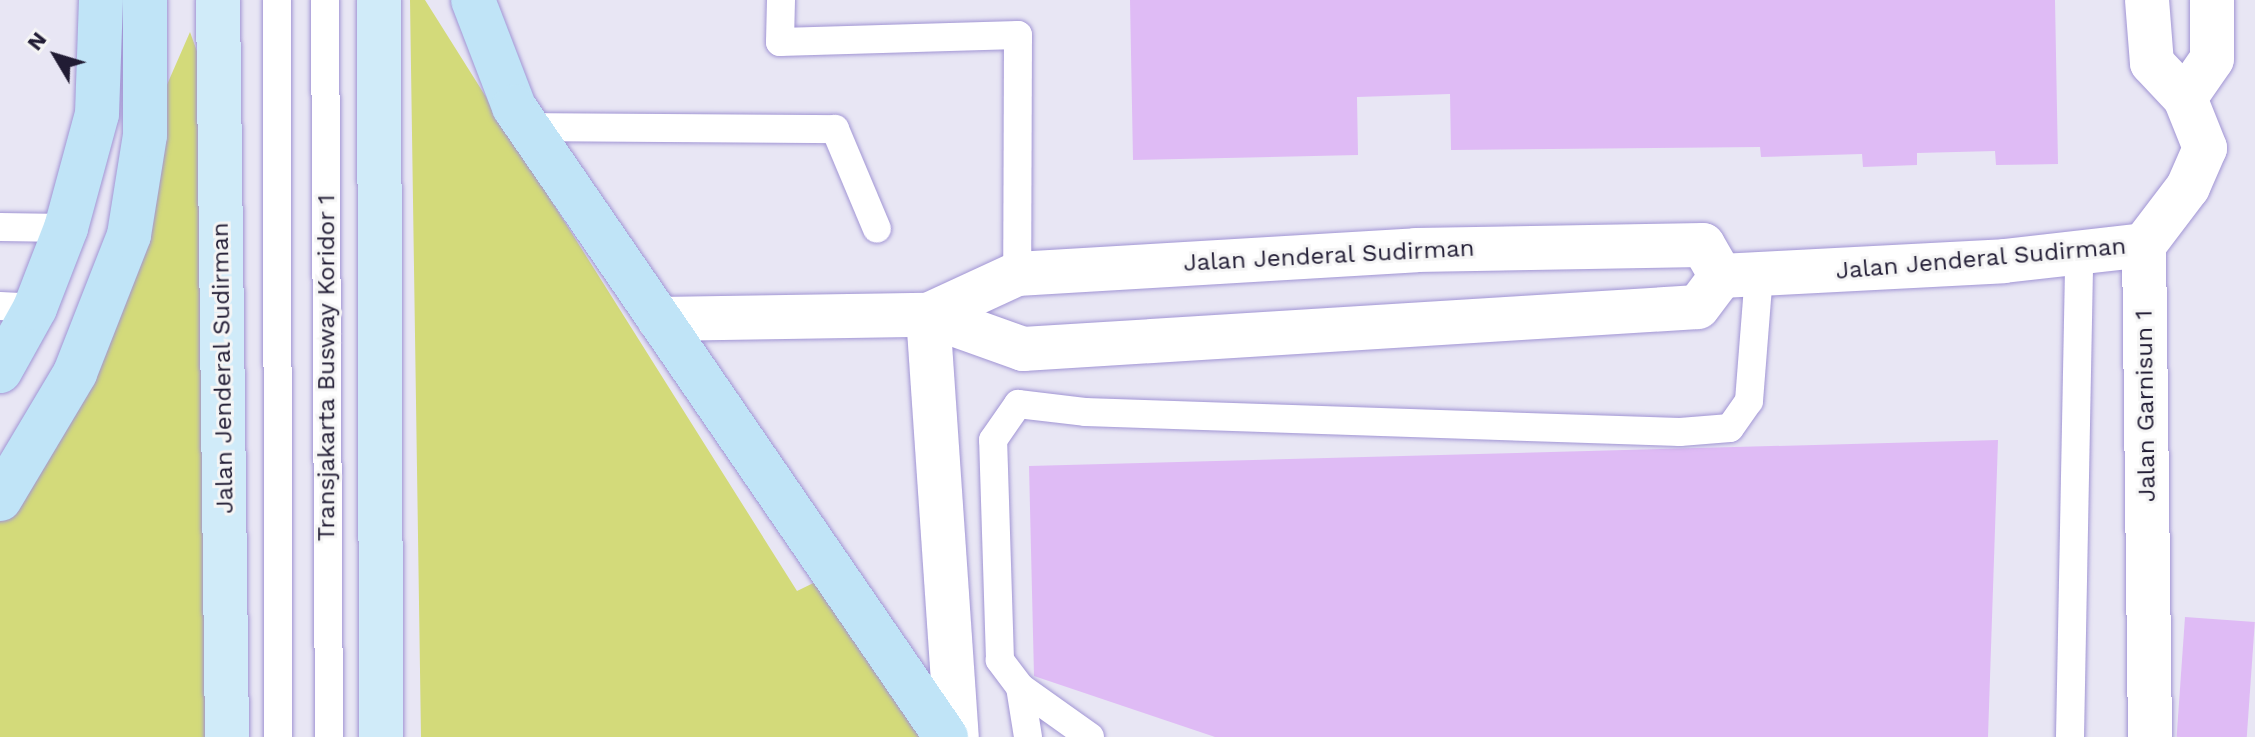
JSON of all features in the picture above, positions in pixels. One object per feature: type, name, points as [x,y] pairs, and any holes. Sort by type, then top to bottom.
[{"type":"highway","points":[[0,371],[17,307],[66,228],[97,114],[101,0]]},
{"type":"highway","points":[[0,499],[75,373],[129,235],[145,135],[145,0]]},
{"type":"highway","points":[[473,0],[514,107],[946,737]]},
{"type":"main road","name":"Jalan Jenderal Sudirman","points":[[218,0],[227,737]]},
{"type":"main road","points":[[379,0],[381,737]]},
{"type":"street","points":[[2144,245],[2201,164],[2203,133],[2185,98],[2152,63],[2147,0]]},
{"type":"street","points":[[2185,98],[2212,59],[2212,0]]},
{"type":"street","name":"Jalan Jenderal Sudirman","points":[[928,315],[1017,274],[1416,250],[1703,245],[1740,276]]},
{"type":"street","name":"Jalan Jenderal Sudirman","points":[[659,319],[928,315],[1023,349],[1698,307],[1740,276],[2079,253],[2144,245]]},
{"type":"street","name":"Jalan Garnisun 1","points":[[2144,245],[2150,737]]},
{"type":"street","points":[[928,315],[957,737]]},
{"type":"lane","name":"Transjakarta Busway Koridor 1","points":[[277,0],[278,737]]},
{"type":"lane","name":"Transjakarta Busway Koridor 1","points":[[325,0],[329,737]]},
{"type":"lane","points":[[781,0],[780,42],[1018,35],[1017,274]]},
{"type":"lane","points":[[529,127],[835,129],[877,229]]},
{"type":"lane","points":[[0,227],[66,228]]},
{"type":"lane","points":[[2070,737],[2079,253]]},
{"type":"lane","points":[[1090,737],[1020,687],[1000,660],[993,440],[1018,404],[1085,412],[1680,432],[1730,438],[1749,401],[1740,276]]},
{"type":"lane","points":[[1020,687],[1028,737]]},
{"type":"green space","points":[[410,0],[425,0],[797,591],[834,573],[949,737],[421,737]]},
{"type":"green space","points":[[190,32],[220,115],[227,737],[0,737],[0,499],[22,470],[145,135]]},
{"type":"building","points":[[1130,0],[2055,0],[2058,164],[1996,165],[1995,151],[1917,153],[1917,165],[1863,167],[1862,154],[1761,157],[1760,147],[1451,150],[1450,94],[1357,97],[1358,155],[1133,160]]},
{"type":"building","points":[[1998,440],[1988,737],[1215,737],[1034,676],[1029,466]]},
{"type":"building","points":[[2185,617],[2255,622],[2247,737],[2177,737]]}]
